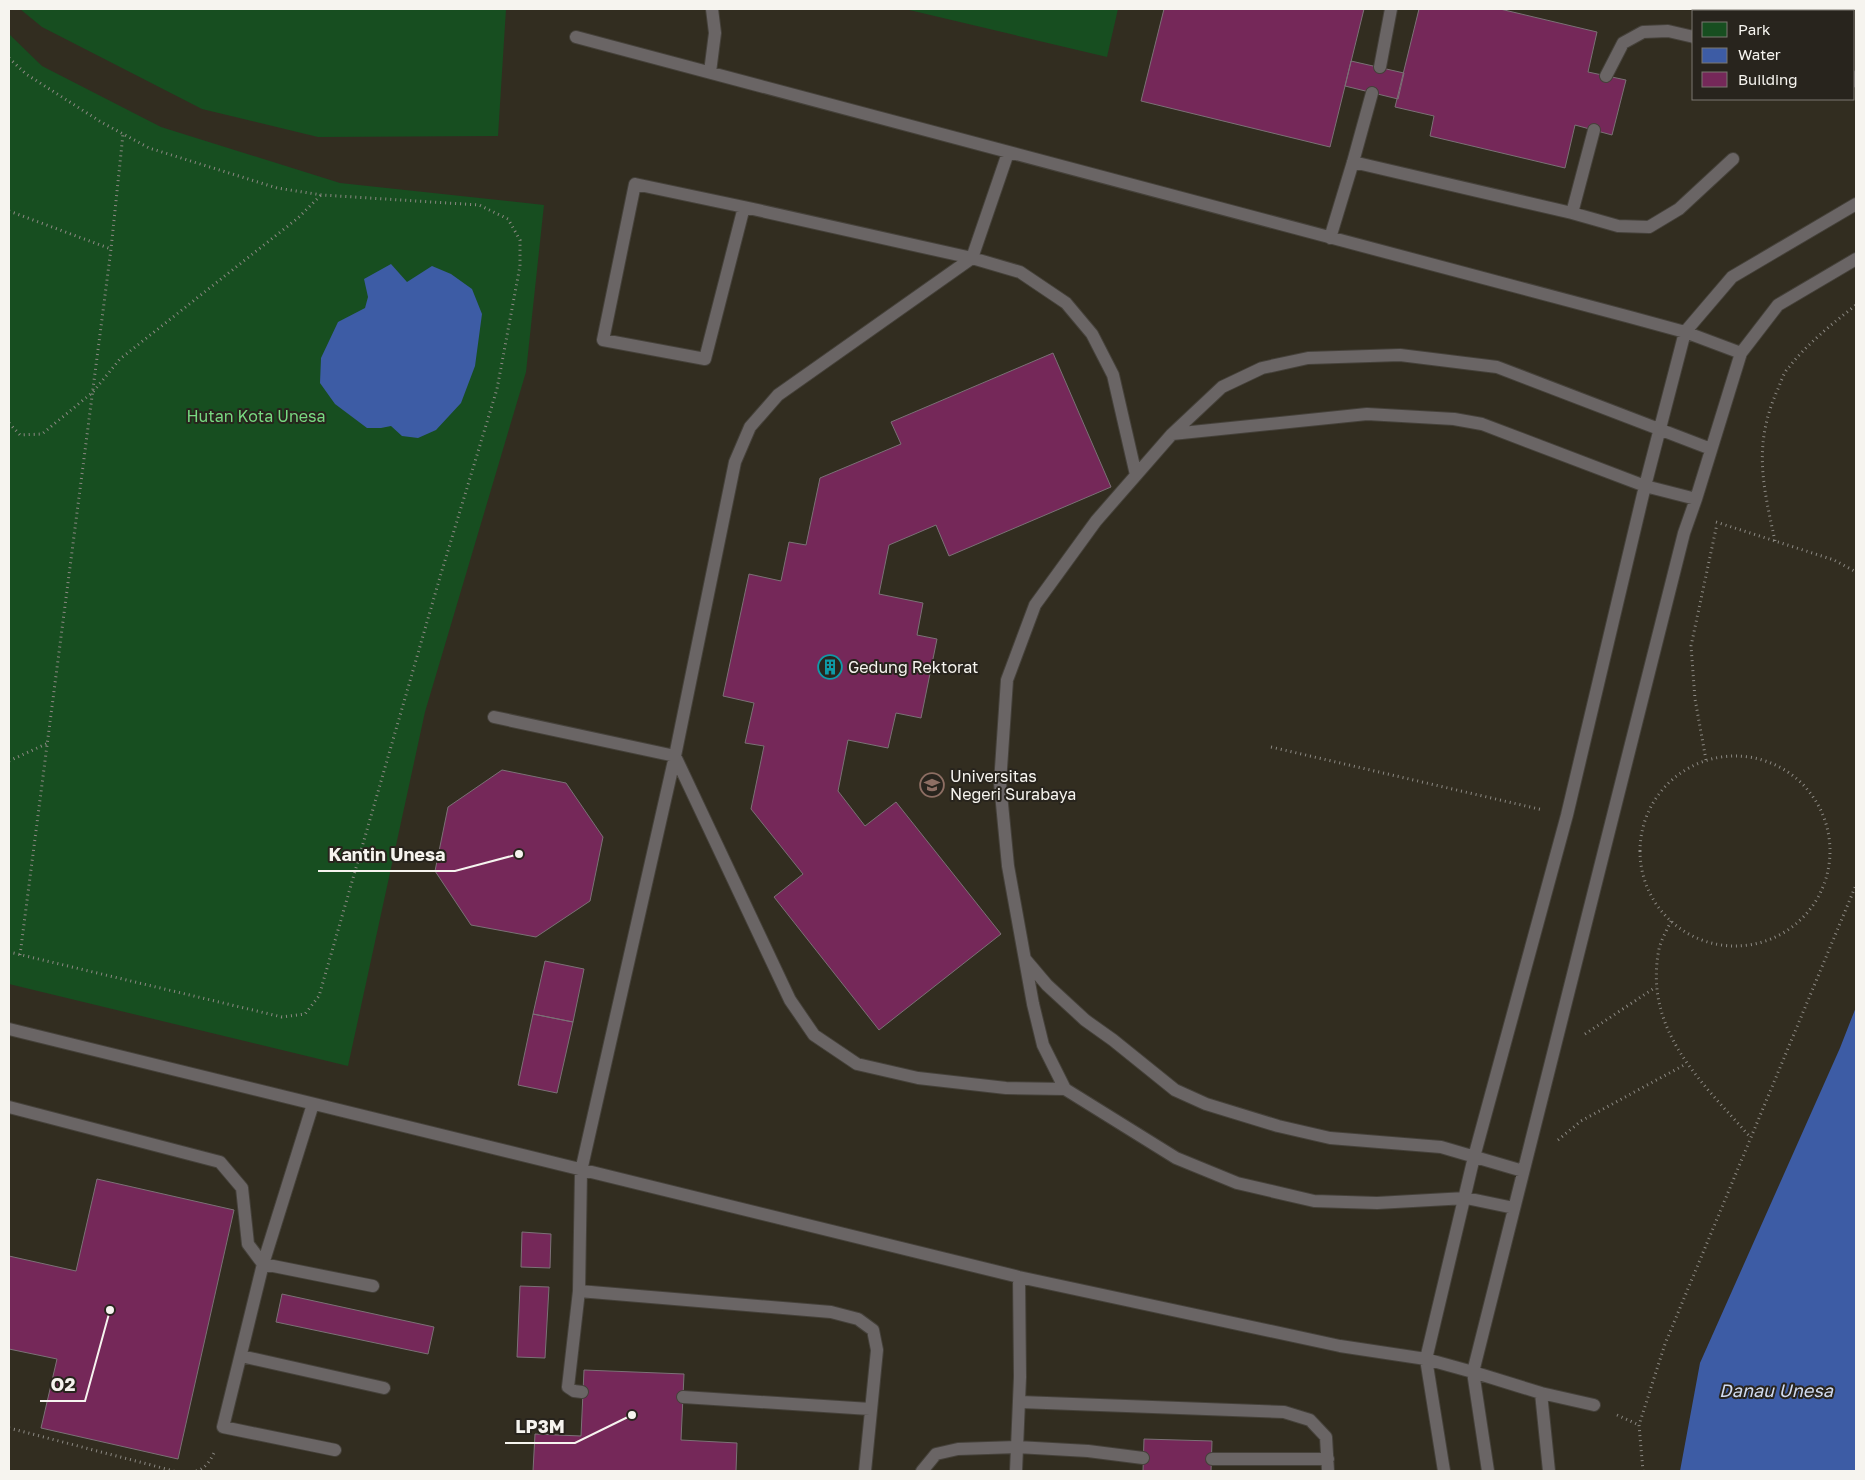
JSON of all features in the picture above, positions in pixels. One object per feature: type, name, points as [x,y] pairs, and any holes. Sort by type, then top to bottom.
[{"type":"lane","points":[[710,72],[715,34],[712,9]]},
{"type":"lane","points":[[1380,67],[1391,9]]},
{"type":"lane","points":[[1606,76],[1623,43],[1643,32],[1668,31],[1692,37]]},
{"type":"lane","points":[[576,37],[1685,332],[1741,353]]},
{"type":"lane","points":[[1330,238],[1372,93]]},
{"type":"lane","points":[[1572,213],[1594,130]]},
{"type":"lane","points":[[582,1392],[574,1391],[568,1387],[579,1291],[581,1171],[675,756],[735,462],[750,426],[778,395],[972,258],[1008,153]]},
{"type":"lane","points":[[1353,162],[1572,213],[1618,226],[1648,227],[1679,209],[1733,159]]},
{"type":"lane","points":[[744,207],[705,359],[603,340],[635,184],[744,207],[972,258],[1020,272],[1066,303],[1092,334],[1113,375],[1136,475]]},
{"type":"lane","points":[[1444,1471],[1426,1359],[1466,1198],[1474,1157],[1567,815],[1685,332],[1732,277],[1856,204]]},
{"type":"lane","points":[[1488,1471],[1473,1372],[1684,532],[1741,353],[1778,305],[1856,259]]},
{"type":"lane","points":[[1065,1089],[1043,1045],[1033,1004],[1008,866],[1000,783],[1007,680],[1035,605],[1096,521],[1172,434],[1222,387],[1262,368],[1308,358],[1400,355],[1497,367],[1711,449]]},
{"type":"lane","points":[[1172,434],[1367,414],[1454,419],[1482,424],[1646,486],[1696,499]]},
{"type":"lane","points":[[494,717],[675,756]]},
{"type":"lane","points":[[675,756],[790,1000],[814,1035],[858,1064],[910,1076],[1006,1088],[1065,1089],[1176,1158],[1237,1183],[1314,1201],[1377,1203],[1466,1198],[1514,1208]]},
{"type":"lane","points":[[1025,959],[1047,985],[1085,1020],[1182,1094],[1206,1104],[1278,1126],[1330,1138],[1441,1147],[1523,1171]]},
{"type":"lane","points":[[9,1028],[581,1171],[1019,1277],[1340,1346],[1426,1359],[1542,1393],[1594,1405]]},
{"type":"lane","points":[[313,1104],[263,1264],[223,1427],[335,1450]]},
{"type":"lane","points":[[9,1107],[220,1162],[242,1188],[248,1244],[263,1264],[373,1286]]},
{"type":"lane","points":[[1016,1471],[1020,1402],[1019,1277]]},
{"type":"lane","points":[[579,1291],[831,1312],[858,1319],[873,1330],[877,1350],[865,1471]]},
{"type":"lane","points":[[241,1356],[384,1388]]},
{"type":"lane","points":[[1542,1393],[1549,1471]]},
{"type":"lane","points":[[683,1397],[870,1409]]},
{"type":"lane","points":[[1020,1402],[1284,1412],[1310,1420],[1326,1437],[1328,1465],[1212,1459]]},
{"type":"lane","points":[[922,1471],[936,1454],[958,1449],[1017,1447],[1088,1451],[1144,1458]]},
{"type":"path","points":[[9,58],[26,74],[101,122],[149,148],[277,188],[322,195],[479,205],[508,219],[520,240],[520,266],[497,389],[440,578],[319,996],[305,1014],[282,1017],[9,952]]},
{"type":"path","points":[[20,954],[111,249],[123,134]]},
{"type":"path","points":[[9,422],[20,435],[42,434],[93,392],[120,359],[298,218],[322,195]]},
{"type":"path","points":[[9,211],[111,249]]},
{"type":"path","points":[[1775,541],[1763,484],[1762,447],[1772,402],[1787,369],[1818,335],[1856,305]]},
{"type":"path","points":[[1691,513],[1834,560],[1856,572]]},
{"type":"path","points":[[1706,760],[1695,700],[1691,646],[1717,522]]},
{"type":"path","points":[[9,761],[48,743]]},
{"type":"path","points":[[1271,747],[1567,815]]},
{"type":"path","points":[[1735,756],[1763,760],[1789,772],[1810,791],[1824,815],[1831,843],[1829,871],[1819,897],[1801,920],[1778,936],[1751,945],[1722,945],[1695,937],[1671,921],[1653,899],[1642,873],[1640,844],[1646,816],[1660,792],[1681,773],[1706,760],[1735,756]]},
{"type":"path","points":[[1643,1471],[1639,1425],[1664,1344],[1856,885]]},
{"type":"path","points":[[1671,921],[1659,948],[1656,987],[1669,1034],[1686,1064],[1751,1138]]},
{"type":"path","points":[[1552,1056],[1656,987]]},
{"type":"path","points":[[1523,1171],[1581,1121],[1686,1064]]},
{"type":"path","points":[[9,1428],[174,1471]]},
{"type":"shaded area","name":"Universitas Negeri Surabaya","points":[[9,9],[1856,9],[1856,1471],[9,1471]]},
{"type":"green space","points":[[20,9],[506,9],[498,136],[318,137],[202,109],[42,27]]},
{"type":"green space","points":[[905,9],[1118,9],[1107,57]]},
{"type":"green space","name":"Hutan Kota Unesa","points":[[9,34],[42,66],[161,127],[340,183],[544,205],[526,372],[425,712],[348,1066],[9,984]]},
{"type":"water","points":[[391,264],[407,282],[432,266],[451,274],[472,289],[482,314],[475,366],[461,403],[436,430],[418,438],[402,436],[391,426],[367,428],[335,404],[320,383],[321,358],[338,322],[365,308],[368,297],[364,279]]},
{"type":"water","name":"Danau Unesa","points":[[1856,1007],[1856,1471],[1680,1471],[1700,1363],[1840,1048]]},
{"type":"building","points":[[1164,9],[1364,9],[1330,147],[1141,101]]},
{"type":"building","points":[[1419,9],[1500,9],[1597,32],[1588,72],[1626,80],[1612,135],[1575,125],[1565,168],[1430,136],[1434,116],[1395,107]]},
{"type":"building","points":[[1706,9],[1833,9],[1833,10]]},
{"type":"building","points":[[1351,61],[1404,73],[1398,99],[1345,86]]},
{"type":"building","name":"Gedung Rektorat","points":[[1053,353],[1111,487],[949,556],[936,525],[889,545],[879,594],[923,603],[917,635],[937,639],[921,718],[896,713],[888,748],[848,740],[838,791],[865,826],[896,802],[1001,934],[879,1030],[774,897],[803,874],[751,809],[764,746],[745,743],[754,703],[723,696],[749,574],[781,581],[789,542],[806,545],[820,478],[901,444],[891,422]]},
{"type":"building","points":[[502,770],[566,783],[603,837],[590,901],[536,937],[471,925],[435,871],[448,807]]},
{"type":"building","points":[[545,961],[584,969],[573,1022],[533,1014]]},
{"type":"building","points":[[533,1014],[573,1022],[557,1093],[518,1085]]},
{"type":"building","points":[[97,1179],[234,1210],[178,1459],[41,1428],[57,1359],[9,1349],[9,1256],[76,1271]]},
{"type":"building","points":[[522,1232],[551,1234],[550,1268],[521,1267]]},
{"type":"building","points":[[520,1286],[549,1287],[545,1358],[517,1357]]},
{"type":"building","points":[[282,1294],[434,1327],[428,1354],[276,1322]]},
{"type":"building","points":[[584,1370],[684,1374],[681,1440],[737,1443],[736,1471],[533,1471],[535,1434],[581,1436]]},
{"type":"building","points":[[1144,1439],[1212,1441],[1211,1471],[1143,1471]]},
{"type":"place","name":"Gedung Rektorat","points":[[830,667]]},
{"type":"place","name":"Universitas Negeri Surabaya","points":[[932,785]]},
{"type":"place","name":"Kantin Unesa","points":[[519,854]]},
{"type":"place","name":"O2","points":[[110,1310]]},
{"type":"place","name":"LP3M","points":[[632,1415]]}]
